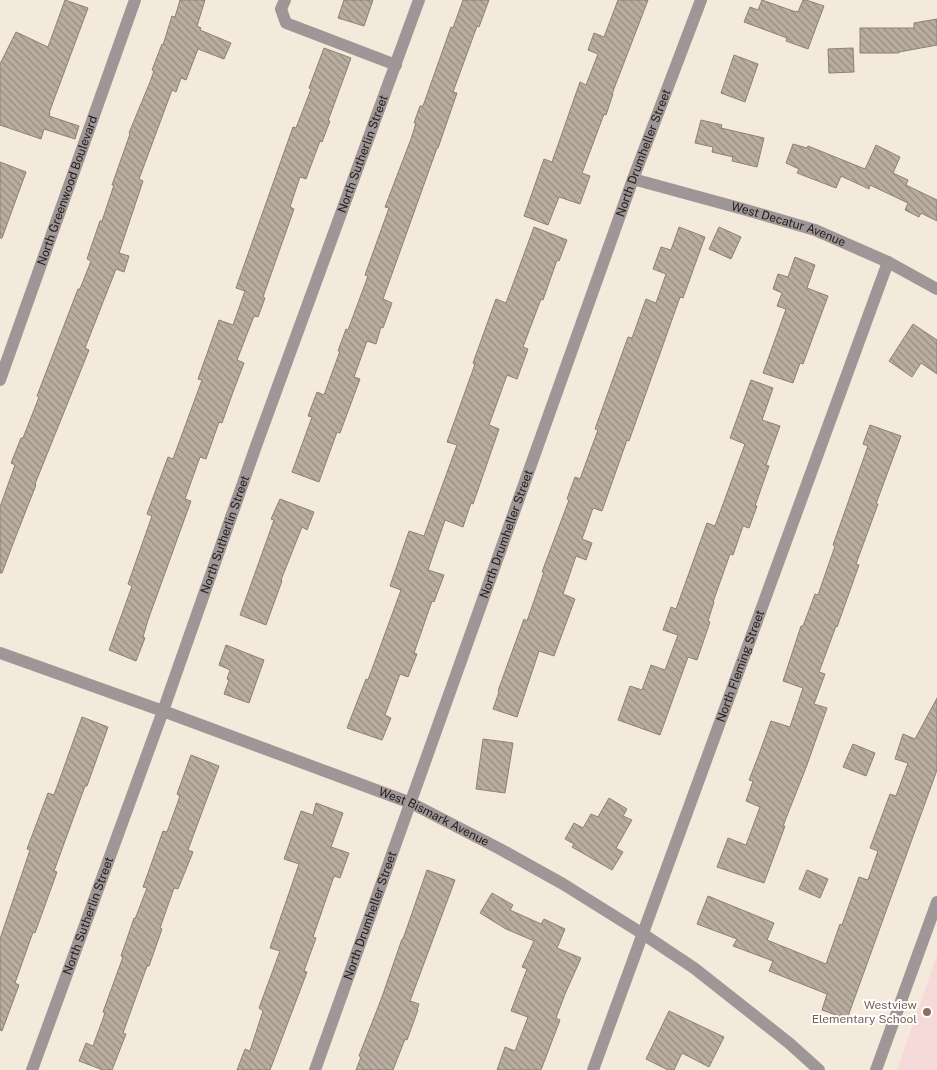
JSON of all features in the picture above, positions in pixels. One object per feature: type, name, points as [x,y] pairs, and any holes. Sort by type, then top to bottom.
[{"type":"street","name":"North Greenwood Boulevard","points":[[0,380],[136,0]]},
{"type":"street","points":[[284,0],[281,9],[286,23],[396,64]]},
{"type":"street","name":"North Sutherlin Street","points":[[32,1070],[163,711],[259,436],[419,0]]},
{"type":"street","name":"North Drumheller Street","points":[[315,1070],[633,179],[701,0]]},
{"type":"street","name":"West Decatur Avenue","points":[[633,179],[815,230],[888,262],[937,289]]},
{"type":"street","name":"North Fleming Street","points":[[593,1070],[888,262]]},
{"type":"street","name":"West Bismark Avenue","points":[[0,654],[163,711],[410,802],[563,884],[643,934],[694,968],[789,1043],[819,1070]]},
{"type":"street","points":[[876,1070],[937,902]]},
{"type":"shaded area","name":"Westview Elementary School","points":[[937,955],[937,1070],[897,1070]]},
{"type":"building","points":[[65,0],[88,8],[49,116],[79,126],[75,139],[44,129],[41,139],[0,125],[0,64],[16,32],[48,47]]},
{"type":"building","points":[[180,0],[205,0],[197,26],[201,28],[200,30],[231,43],[224,59],[198,49],[186,80],[181,78],[176,92],[172,90],[139,179],[143,181],[119,253],[129,256],[124,272],[116,269],[85,348],[89,350],[35,484],[2,573],[0,573],[0,507],[15,465],[11,463],[21,438],[23,438],[78,289],[80,289],[91,261],[87,259],[114,185],[112,185],[129,133],[150,82],[154,71],[152,70],[163,45],[172,16],[175,17]]},
{"type":"building","points":[[344,0],[373,0],[364,26],[338,18]]},
{"type":"building","points":[[463,0],[489,0],[479,27],[477,26],[453,92],[457,93],[383,299],[392,303],[383,328],[381,327],[376,344],[367,341],[354,377],[360,379],[340,433],[337,432],[319,482],[292,472],[312,417],[308,416],[317,392],[324,395],[346,329],[348,330],[368,276],[365,275],[389,208],[385,207],[411,139],[416,123],[414,123],[420,106],[423,106],[451,27],[453,28]]},
{"type":"building","points":[[618,0],[648,0],[612,94],[606,115],[604,114],[582,173],[590,176],[580,204],[559,197],[548,225],[524,216],[544,159],[552,162],[580,82],[586,85],[598,54],[588,50],[594,33],[604,37]]},
{"type":"building","points":[[762,0],[796,12],[798,12],[803,0],[824,6],[808,49],[786,41],[787,38],[744,22],[750,7],[758,10]]},
{"type":"building","points":[[937,19],[937,45],[899,53],[860,53],[860,28],[914,28],[914,23]]},
{"type":"building","points":[[324,48],[351,58],[322,142],[320,141],[306,179],[300,177],[290,207],[294,209],[263,297],[265,298],[258,317],[254,316],[237,360],[244,363],[222,423],[219,422],[206,459],[200,457],[185,499],[191,501],[148,620],[143,637],[145,638],[136,661],[109,650],[132,586],[128,584],[152,516],[147,514],[168,457],[173,459],[202,380],[198,379],[219,320],[233,325],[245,291],[236,288],[293,127],[296,128],[311,89],[309,88]]},
{"type":"building","points":[[853,48],[854,72],[829,73],[828,49]]},
{"type":"building","points":[[734,55],[758,64],[745,102],[721,93]]},
{"type":"building","points":[[701,120],[722,125],[721,128],[764,138],[757,167],[732,161],[733,157],[712,152],[713,147],[695,143]]},
{"type":"building","points":[[793,144],[807,148],[808,146],[865,169],[876,145],[900,157],[893,173],[908,180],[906,185],[937,200],[937,221],[921,213],[919,217],[905,210],[908,203],[870,185],[869,189],[841,176],[836,188],[797,173],[799,169],[786,163]]},
{"type":"building","points":[[0,162],[26,172],[2,238],[0,238]]},
{"type":"building","points":[[534,227],[567,240],[559,261],[557,260],[543,300],[541,299],[523,347],[528,349],[517,379],[507,375],[489,425],[499,429],[463,527],[445,520],[428,570],[444,575],[434,602],[432,601],[414,653],[417,654],[408,677],[400,674],[385,715],[391,718],[382,740],[347,728],[366,679],[368,680],[401,590],[390,586],[409,531],[424,536],[457,445],[447,442],[475,364],[473,363],[496,299],[506,303]]},
{"type":"building","points":[[679,227],[705,237],[683,298],[680,297],[602,511],[593,508],[582,539],[592,543],[586,560],[576,556],[563,594],[575,599],[554,656],[539,651],[517,717],[493,709],[524,619],[527,621],[544,572],[542,572],[569,500],[567,499],[575,477],[580,479],[598,430],[595,429],[628,337],[632,338],[646,299],[656,303],[666,274],[653,269],[661,247],[671,250]]},
{"type":"building","points":[[719,227],[741,237],[731,259],[709,249]]},
{"type":"building","points":[[795,257],[815,265],[807,288],[828,296],[803,364],[800,363],[793,383],[763,373],[786,309],[777,306],[782,293],[773,289],[778,274],[788,277]]},
{"type":"building","points":[[913,324],[937,340],[937,374],[921,363],[912,377],[889,361]]},
{"type":"building","points":[[751,380],[773,388],[762,420],[780,426],[766,465],[769,466],[749,528],[743,526],[733,555],[730,554],[713,602],[708,621],[710,622],[697,660],[688,657],[660,735],[618,720],[630,686],[642,690],[651,665],[665,670],[678,635],[663,630],[671,607],[676,609],[707,523],[715,526],[745,444],[730,438]]},
{"type":"building","points":[[870,425],[901,436],[856,564],[859,565],[819,672],[825,674],[814,704],[827,708],[764,883],[717,867],[728,838],[746,845],[760,807],[746,801],[753,781],[749,780],[771,721],[790,727],[803,688],[783,681],[801,626],[803,626],[815,594],[818,595],[835,546],[833,545],[868,446],[863,444]]},
{"type":"building","points":[[280,499],[314,512],[307,530],[302,527],[266,625],[240,615],[274,520],[271,519]]},
{"type":"building","points":[[226,645],[264,660],[249,703],[224,694],[230,670],[219,665]]},
{"type":"building","points":[[937,698],[937,770],[847,1019],[822,1010],[827,994],[769,971],[773,961],[733,946],[737,939],[697,924],[708,896],[774,923],[767,940],[826,964],[859,877],[868,880],[878,851],[870,848],[890,794],[896,796],[908,763],[895,759],[903,734],[915,739]]},
{"type":"building","points":[[82,717],[108,727],[54,871],[57,872],[15,983],[19,985],[2,1031],[0,1030],[0,939],[30,850],[27,849],[48,793],[54,795]]},
{"type":"building","points":[[483,739],[513,743],[505,793],[476,789]]},
{"type":"building","points":[[853,744],[875,753],[866,776],[843,767]]},
{"type":"building","points":[[191,755],[219,766],[188,850],[193,852],[178,889],[174,888],[149,966],[147,966],[123,1033],[126,1034],[112,1070],[103,1070],[79,1061],[86,1043],[93,1046],[123,957],[121,956],[147,888],[143,887],[163,831],[167,832],[180,796],[177,794]]},
{"type":"building","points":[[609,798],[627,809],[623,816],[632,820],[616,848],[623,852],[612,870],[572,847],[574,844],[565,839],[574,823],[583,828],[591,814],[598,817]]},
{"type":"building","points":[[316,803],[343,813],[331,847],[349,853],[340,878],[334,876],[313,937],[316,938],[304,971],[307,972],[270,1070],[237,1070],[245,1049],[250,1051],[263,1011],[259,1008],[280,951],[270,948],[299,864],[284,859],[301,811],[313,815]]},
{"type":"building","points":[[427,870],[455,880],[410,1001],[419,1004],[418,1010],[393,1070],[356,1070],[361,1057],[359,1056]]},
{"type":"building","points":[[807,870],[828,879],[820,898],[799,889]]},
{"type":"building","points":[[492,893],[513,905],[510,910],[541,924],[544,919],[565,929],[557,948],[581,958],[556,1018],[560,1020],[541,1070],[497,1070],[505,1047],[515,1051],[528,1017],[511,1011],[527,969],[522,967],[534,941],[506,929],[480,913]]},
{"type":"building","points":[[669,1011],[724,1037],[709,1067],[682,1053],[674,1070],[668,1070],[646,1059]]},
{"type":"place","name":"Westview Elementary School","points":[[927,1012]]}]
